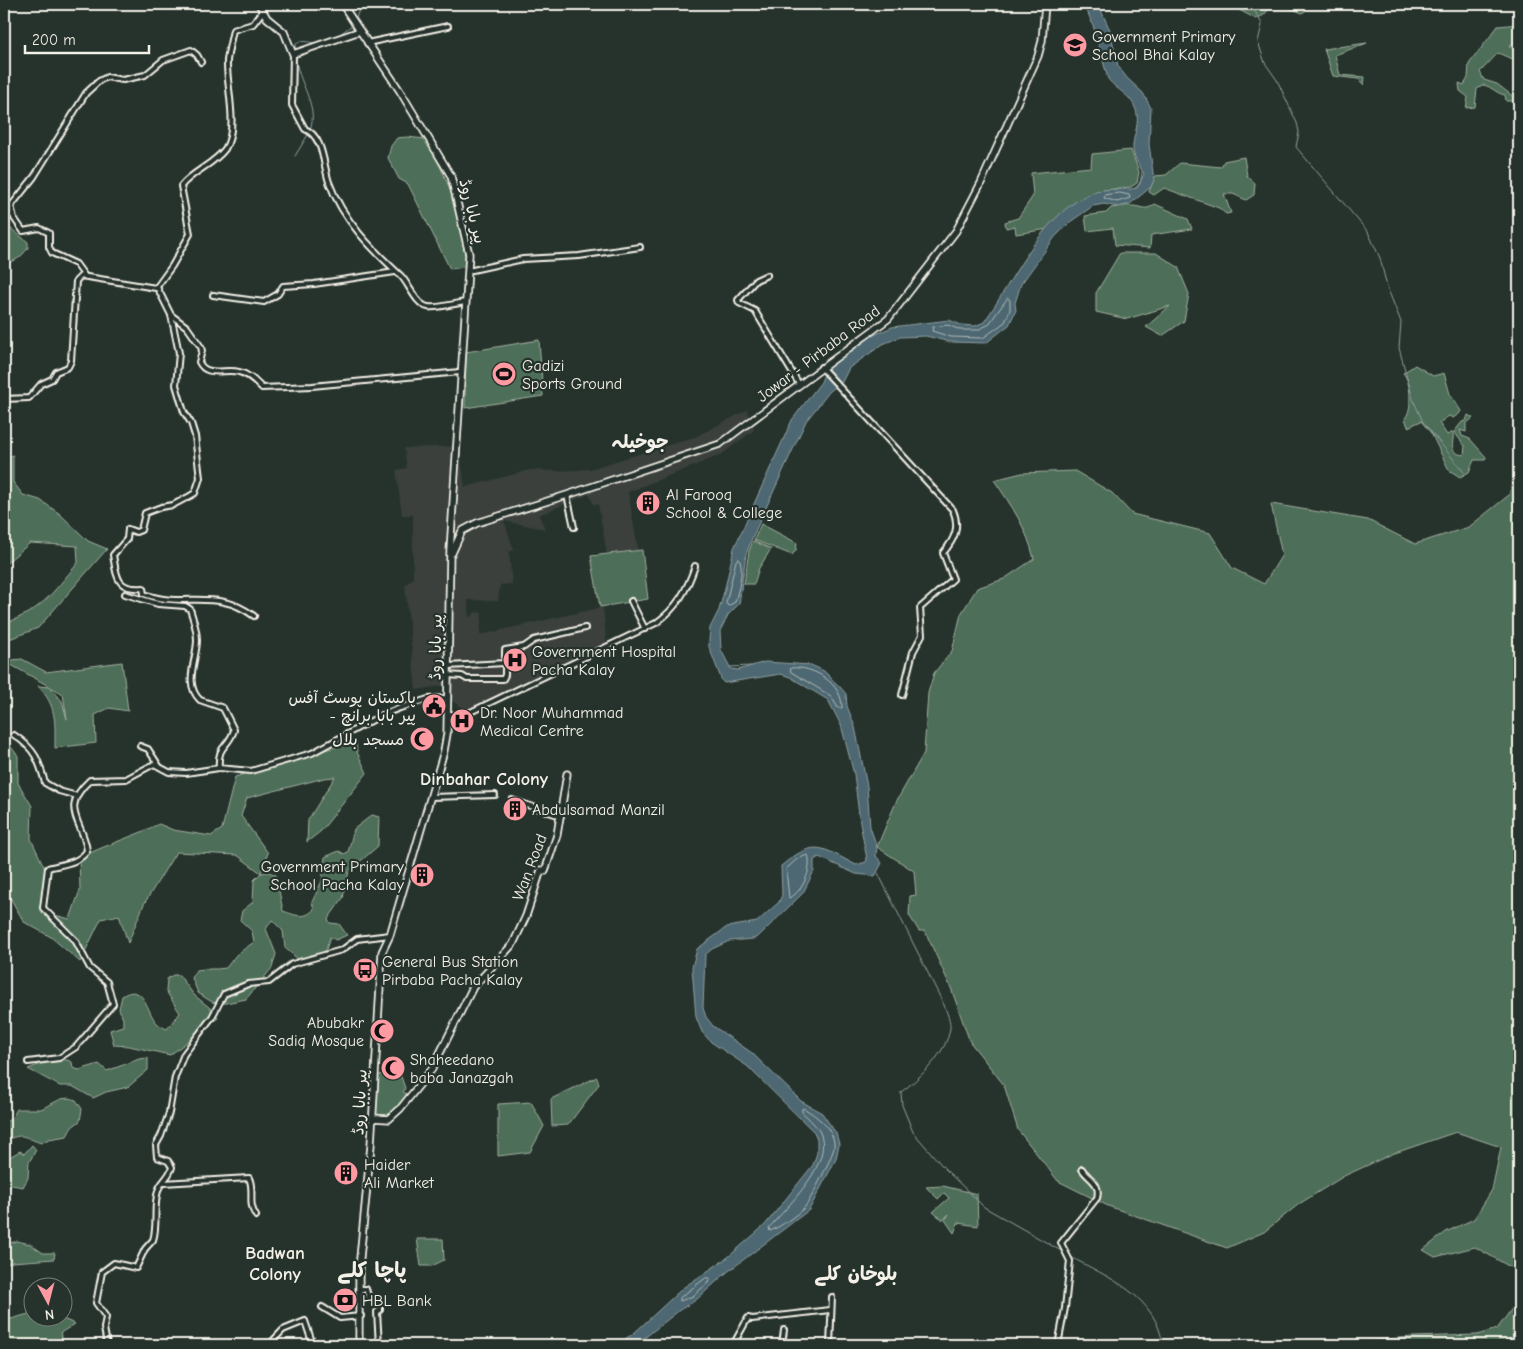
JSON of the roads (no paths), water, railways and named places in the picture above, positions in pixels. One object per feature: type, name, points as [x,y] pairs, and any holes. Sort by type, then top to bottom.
[{"type":"main road","points":[[260,4],[263,11],[284,32],[294,54],[360,31]]},
{"type":"main road","name":"پیر بابا روڈ","points":[[342,4],[400,91],[451,176],[469,254],[460,372],[450,557],[447,724],[444,752],[431,798],[390,936],[382,952],[372,1118],[360,1251],[361,1316],[359,1345]]},
{"type":"main road","name":"Jowar - Pirbaba Road","points":[[468,527],[720,444],[888,319],[956,232],[981,183],[1038,56],[1044,24],[1045,4]]},
{"type":"main road","points":[[452,521],[458,526],[468,527]]},
{"type":"main road","points":[[450,557],[462,532],[468,527]]},
{"type":"main road","name":"Wan Road","points":[[372,1118],[389,1119],[400,1109],[432,1069],[473,987],[513,944],[526,916],[538,876],[541,870],[545,871],[553,850],[567,774]]},
{"type":"street","points":[[157,287],[172,266],[190,234],[181,186],[187,178],[215,160],[226,147],[230,134],[227,61],[233,30],[243,29],[253,24],[263,11]]},
{"type":"street","points":[[367,43],[448,26]]},
{"type":"street","points":[[157,287],[99,279],[84,275],[76,264],[52,253],[49,247],[49,233],[39,228],[24,231],[18,226],[11,206],[34,177],[86,93],[99,81],[107,78],[123,80],[145,75],[163,60],[191,50],[201,62]]},
{"type":"street","points":[[294,54],[292,105],[305,129],[312,132],[322,154],[328,180],[343,210],[364,241],[411,288],[423,305],[429,308],[466,302]]},
{"type":"street","points":[[4,218],[13,214]]},
{"type":"street","points":[[468,271],[523,259],[579,256],[640,247]]},
{"type":"street","points":[[213,295],[264,302],[278,294],[283,286],[314,284],[395,272]]},
{"type":"street","points":[[4,399],[29,398],[41,384],[49,381],[56,372],[68,366],[71,361],[76,281],[84,275]]},
{"type":"street","points":[[767,276],[756,280],[738,300],[739,303],[755,311],[799,384]]},
{"type":"street","points":[[157,287],[170,315],[179,353],[176,385],[184,412],[191,423],[195,436],[200,478],[195,493],[173,505],[145,513],[141,530],[136,532],[128,529],[127,538],[113,555],[117,578],[123,586],[130,589],[143,588],[144,594],[158,600],[212,599],[228,601],[242,607],[254,616]]},
{"type":"street","points":[[170,315],[193,334],[202,351],[199,362],[205,370],[239,372],[252,378],[262,388],[321,386],[460,372]]},
{"type":"street","points":[[821,367],[837,382],[953,510],[957,519],[957,527],[952,542],[943,553],[953,579],[920,608],[922,635],[913,652],[902,695]]},
{"type":"street","points":[[567,495],[574,527]]},
{"type":"street","points":[[447,724],[450,714],[460,718],[645,629],[668,614],[678,603],[687,588],[695,566]]},
{"type":"street","points":[[125,594],[158,604],[185,606],[190,609],[197,640],[191,672],[195,692],[200,700],[223,708],[234,730],[220,750],[218,757],[219,768]]},
{"type":"street","points":[[631,601],[645,629]]},
{"type":"street","points":[[448,676],[462,676],[467,679],[503,679],[506,649],[524,647],[534,640],[585,628]]},
{"type":"street","points":[[448,666],[505,663]]},
{"type":"street","points":[[462,676],[467,665]]},
{"type":"street","points":[[28,1062],[59,1058],[76,1047],[113,1004],[107,982],[90,968],[76,940],[58,921],[47,913],[42,903],[48,868],[69,863],[84,855],[87,851],[74,817],[77,796],[90,780],[126,779],[154,764],[169,772],[186,774],[219,768],[252,771],[312,753],[382,715],[424,700],[447,698]]},
{"type":"street","points":[[14,735],[32,749],[42,770],[45,783],[59,791],[77,796]]},
{"type":"street","points":[[140,746],[148,749],[159,766]]},
{"type":"street","points":[[431,798],[496,795]]},
{"type":"street","points":[[512,800],[560,816]]},
{"type":"street","points":[[107,1345],[104,1328],[106,1317],[96,1304],[102,1272],[114,1263],[131,1269],[137,1267],[144,1249],[154,1236],[154,1208],[158,1190],[169,1175],[172,1167],[168,1161],[157,1157],[155,1150],[168,1114],[175,1076],[184,1054],[212,1017],[222,996],[239,987],[269,982],[292,964],[342,950],[357,939],[390,936]]},
{"type":"street","points":[[1058,1345],[1066,1301],[1070,1261],[1061,1244],[1097,1198],[1099,1192],[1094,1180],[1082,1169]]},
{"type":"street","points":[[163,1183],[249,1178],[252,1185],[250,1204],[256,1216]]},
{"type":"street","points":[[360,1288],[366,1289],[369,1299],[373,1298],[374,1303],[380,1302],[380,1310],[377,1312],[378,1345]]},
{"type":"street","points":[[830,1345],[832,1297]]},
{"type":"street","points":[[322,1306],[340,1318],[361,1316]]},
{"type":"street","points":[[733,1345],[748,1318],[830,1310]]},
{"type":"street","points":[[269,1345],[283,1330],[306,1321],[313,1345]]},
{"type":"street","points":[[782,1345],[784,1330]]},
{"type":"water","points":[[1084,4],[1098,4],[1110,30],[1118,66],[1127,78],[1143,93],[1151,108],[1149,144],[1154,180],[1151,187],[1130,204],[1118,207],[1104,204],[1093,206],[1070,222],[1055,237],[1021,284],[1015,303],[1016,310],[1009,325],[986,343],[950,342],[926,336],[900,337],[883,344],[849,368],[842,382],[830,391],[806,421],[746,554],[739,604],[728,615],[720,631],[721,650],[731,669],[738,670],[765,662],[811,665],[824,671],[846,694],[847,706],[855,727],[867,786],[870,827],[877,847],[876,856],[882,863],[875,876],[856,874],[819,857],[814,860],[814,871],[803,893],[759,936],[753,939],[729,941],[712,949],[705,955],[703,1008],[706,1017],[713,1026],[752,1053],[801,1101],[822,1113],[836,1133],[839,1144],[836,1159],[809,1210],[726,1273],[696,1300],[681,1309],[638,1343],[633,1345],[615,1345],[633,1334],[684,1287],[727,1258],[765,1225],[813,1165],[817,1153],[817,1139],[814,1132],[747,1066],[711,1042],[702,1032],[696,1017],[692,967],[697,949],[727,927],[757,922],[779,902],[782,895],[781,866],[802,851],[818,848],[826,850],[856,865],[866,862],[867,859],[854,774],[841,725],[828,700],[790,677],[781,674],[724,683],[722,681],[709,647],[710,628],[719,610],[734,548],[792,420],[821,382],[827,367],[872,336],[892,327],[949,320],[961,325],[975,326],[984,322],[1031,248],[1060,214],[1077,201],[1095,192],[1137,188],[1144,174],[1136,160],[1133,149],[1137,124],[1136,110],[1131,100],[1108,79],[1093,25]]},
{"type":"waterway","points":[[356,18],[361,4]]},
{"type":"waterway","points":[[1251,4],[1262,24],[1258,42],[1265,63],[1277,80],[1297,123],[1299,132],[1296,147],[1368,232],[1380,258],[1387,287],[1401,322],[1399,348],[1413,399],[1423,422],[1464,472]]},
{"type":"waterway","points":[[339,35],[352,25]]},
{"type":"waterway","points":[[296,50],[296,44],[301,41],[317,43]]},
{"type":"waterway","points":[[296,57],[297,66],[312,111],[310,129]]},
{"type":"waterway","points":[[295,156],[309,133]]},
{"type":"waterway","points":[[1135,188],[1140,184],[1142,172]]},
{"type":"waterway","points":[[730,667],[751,666]]},
{"type":"waterway","points":[[878,873],[944,1005],[950,1022],[948,1037],[938,1056],[916,1080],[901,1092],[902,1105],[913,1132],[945,1169],[984,1207],[1063,1252]]},
{"type":"waterway","points":[[1069,1256],[1114,1281],[1141,1301],[1151,1313],[1159,1328],[1163,1345]]},
{"type":"place","name":"Government Primary School Bhai Kalay","points":[[1075,45]]},
{"type":"place","name":"Gadizi Sports Ground","points":[[504,374]]},
{"type":"place","name":"Al Farooq School & College","points":[[648,503]]},
{"type":"place","name":"Government Hospital Pacha Kalay","points":[[515,660]]},
{"type":"place","name":"پاکستان پوسٹ آفس - پیر بابا برانچ","points":[[434,706]]},
{"type":"place","name":"Dr. Noor Muhammad Medical Centre","points":[[462,721]]},
{"type":"place","name":"مسجد بلال","points":[[422,739]]},
{"type":"place","name":"Abdulsamad Manzil","points":[[515,809]]},
{"type":"place","name":"Government Primary School Pacha Kalay","points":[[422,875]]},
{"type":"place","name":"General Bus Station Pirbaba Pacha Kalay","points":[[365,970]]},
{"type":"place","name":"Abubakr Sadiq Mosque","points":[[382,1031]]},
{"type":"place","name":"Shaheedano baba Janazgah","points":[[393,1068]]},
{"type":"place","name":"Haider Ali Market","points":[[346,1173]]},
{"type":"place","name":"HBL Bank","points":[[345,1300]]},
{"type":"district","name":"جوخیلہ","points":[[640,441]]},
{"type":"district","name":"Dinbahar Colony","points":[[484,779]]},
{"type":"district","name":"Badwan Colony","points":[[275,1263]]},
{"type":"district","name":"پاچا کلے","points":[[372,1270]]},
{"type":"district","name":"بلوخان كلے","points":[[856,1273]]}]
